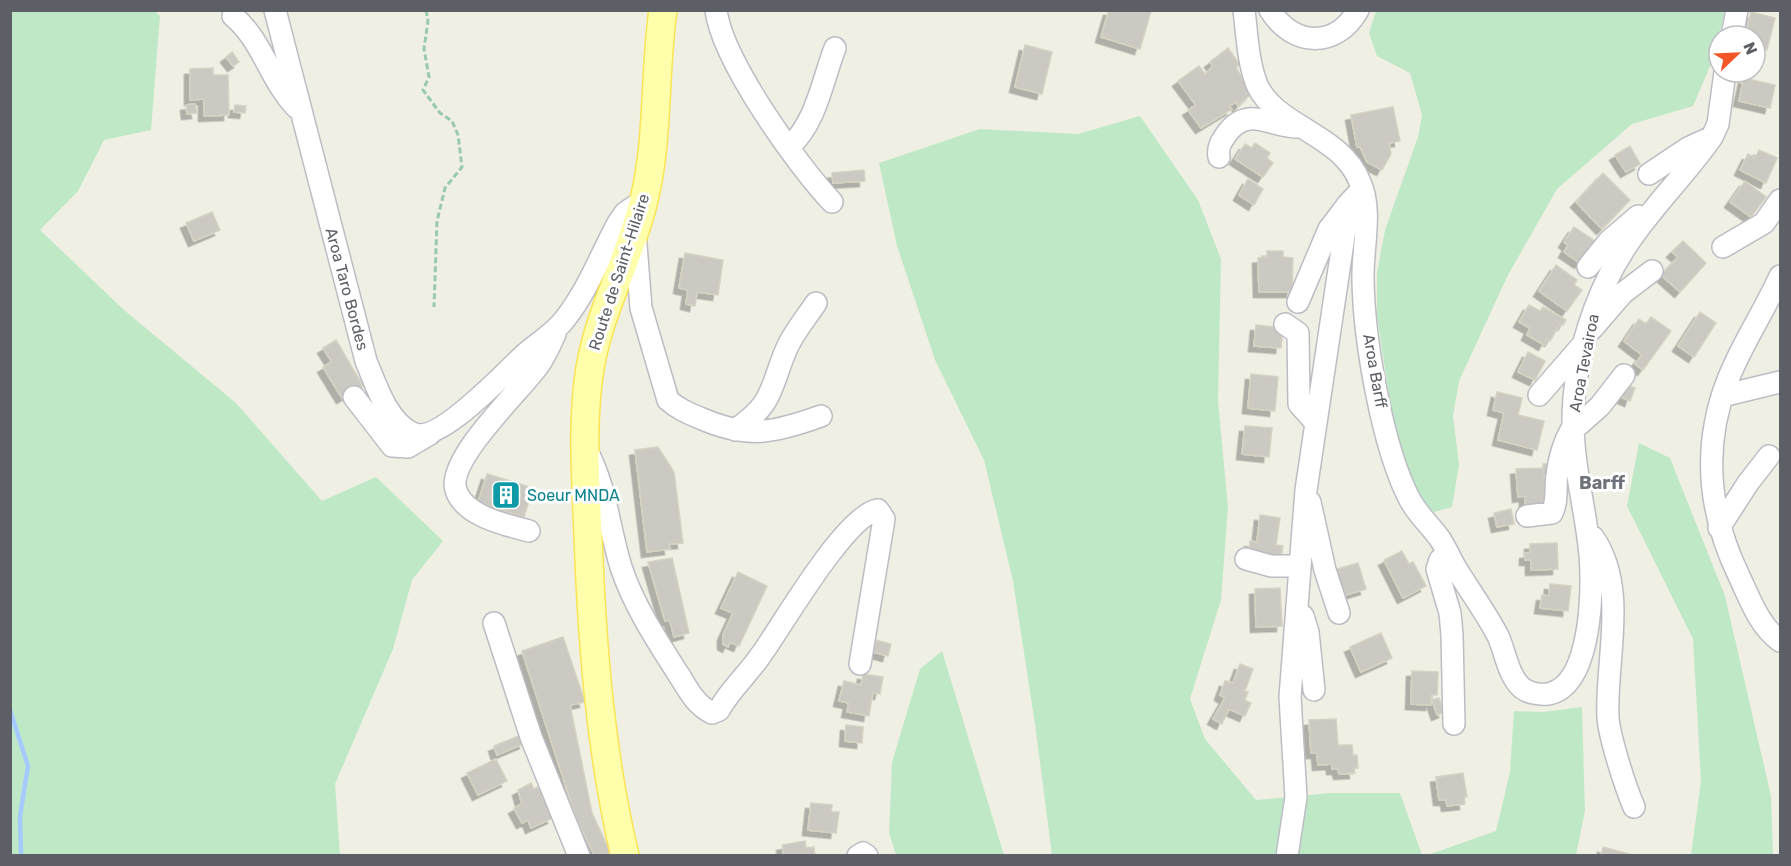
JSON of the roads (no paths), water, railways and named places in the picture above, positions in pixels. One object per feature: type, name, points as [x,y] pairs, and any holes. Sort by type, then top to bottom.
[{"type":"main road","name":"Route de Saint-Hilaire","points":[[628,853],[602,739],[590,588],[584,446],[590,367],[600,324],[635,232],[644,200],[651,156],[663,10]]},
{"type":"street","name":"Aroa Taro Bordes","points":[[275,10],[357,328],[376,387],[401,425],[413,434],[424,436],[433,432]]},
{"type":"street","points":[[716,10],[734,61],[808,177],[832,202]]},
{"type":"street","name":"Aroa Barff","points":[[1244,10],[1258,87],[1269,101],[1332,145],[1348,162],[1356,196],[1366,204],[1364,311],[1386,431],[1404,489],[1418,515],[1444,546]]},
{"type":"street","points":[[1270,10],[1282,25],[1312,39],[1334,36],[1345,29],[1358,10]]},
{"type":"street","name":"Aroa Taro Bordes","points":[[233,16],[245,26],[257,44],[274,80],[300,111]]},
{"type":"street","points":[[789,147],[803,135],[811,120],[835,48]]},
{"type":"street","name":"Aroa Tevairoa","points":[[1444,546],[1497,635],[1514,676],[1522,688],[1536,694],[1550,694],[1562,688],[1573,677],[1586,635],[1590,576],[1573,429],[1576,388],[1587,338],[1601,290],[1613,267],[1712,137],[1718,124],[1723,84]]},
{"type":"street","name":"Aroa Barff","points":[[1219,157],[1218,149],[1223,139],[1240,121],[1260,118],[1289,128],[1305,127]]},
{"type":"street","points":[[1649,174],[1688,148],[1712,137]]},
{"type":"street","points":[[1298,302],[1329,228],[1356,196]]},
{"type":"street","points":[[1287,855],[1296,797],[1290,697],[1306,490],[1356,196]]},
{"type":"street","points":[[529,531],[506,525],[474,510],[456,492],[454,481],[467,452],[540,364],[558,328],[579,299],[618,223],[625,213],[644,200]]},
{"type":"street","points":[[1723,247],[1764,223],[1780,200]]},
{"type":"street","points":[[1588,267],[1609,241],[1631,221],[1657,207]]},
{"type":"street","points":[[635,232],[641,308],[668,400],[678,409],[735,430],[754,434],[776,431],[821,416]]},
{"type":"street","points":[[1539,395],[1629,287],[1652,271]]},
{"type":"street","points":[[1779,281],[1732,371],[1722,396],[1712,436],[1710,466],[1719,528],[1731,561],[1760,618],[1772,634],[1780,640]]},
{"type":"street","points":[[735,430],[760,411],[768,398],[786,348],[816,303]]},
{"type":"street","points":[[1285,324],[1298,333],[1299,404],[1316,423]]},
{"type":"street","points":[[354,397],[392,446],[408,447],[469,406],[558,328]]},
{"type":"street","points":[[1527,516],[1552,513],[1556,506],[1556,476],[1562,451],[1573,429],[1600,406],[1624,375]]},
{"type":"street","points":[[1722,396],[1780,382]]},
{"type":"street","points":[[584,446],[599,473],[612,531],[631,593],[696,702],[704,709],[712,713],[719,710],[763,653],[822,564],[864,516],[878,510],[884,519],[861,664]]},
{"type":"street","points":[[1719,528],[1752,476],[1769,456]]},
{"type":"street","points":[[1306,490],[1325,570],[1339,613]]},
{"type":"street","points":[[1586,526],[1598,545],[1610,587],[1612,644],[1608,718],[1634,807]]},
{"type":"street","points":[[1444,546],[1437,569],[1451,624],[1454,659],[1454,724]]},
{"type":"street","points":[[1246,560],[1270,566],[1299,566]]},
{"type":"street","points":[[1297,608],[1308,632],[1314,690]]},
{"type":"street","points":[[494,623],[531,737],[579,855]]},
{"type":"street","points":[[858,855],[863,852],[867,855]]},
{"type":"waterway","points":[[10,710],[28,766],[20,816],[21,856]]},
{"type":"place","name":"Soeur MNDA","points":[[506,495]]},
{"type":"district","name":"Barff","points":[[1602,483]]}]
